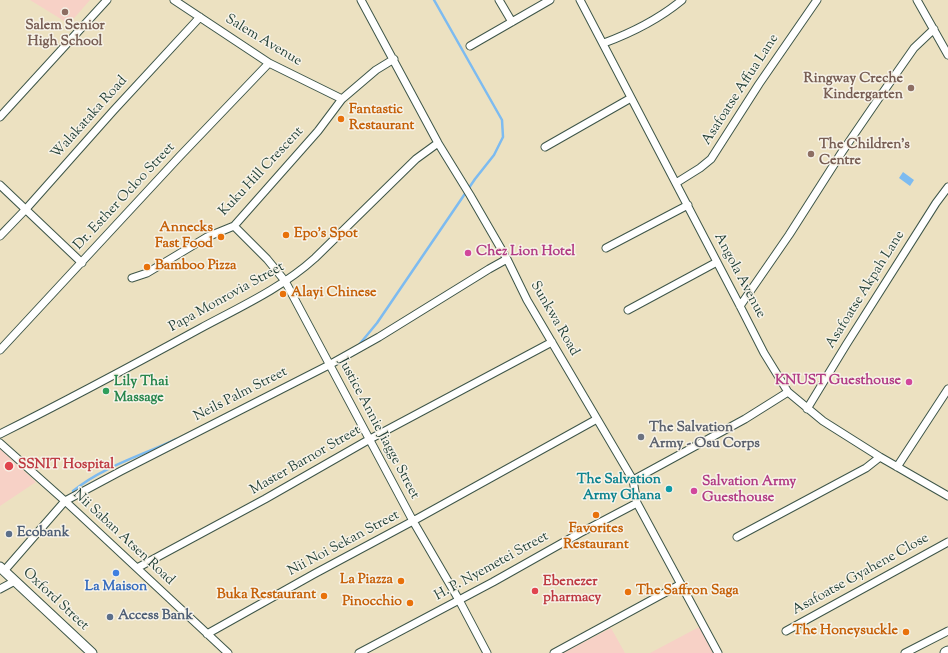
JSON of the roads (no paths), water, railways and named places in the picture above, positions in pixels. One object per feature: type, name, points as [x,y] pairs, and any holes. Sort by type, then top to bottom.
[{"type":"main road","name":"Oxford Street","points":[[2,569],[92,653]]},
{"type":"street","points":[[0,117],[106,0]]},
{"type":"street","name":"Salem Avenue","points":[[174,0],[269,63],[342,99]]},
{"type":"street","name":"Sunkwa Road","points":[[361,0],[438,143],[470,194],[507,259],[527,300],[633,480],[637,503],[718,653]]},
{"type":"street","points":[[499,0],[512,22]]},
{"type":"street","points":[[470,46],[550,0]]},
{"type":"street","name":"Angola Avenue","points":[[580,0],[604,43],[631,98],[764,353],[788,392],[823,421],[880,457],[948,496]]},
{"type":"street","points":[[604,43],[638,28],[682,0]]},
{"type":"street","name":"Asafoatse Affua Lane","points":[[676,183],[700,168],[711,159],[759,84],[817,0]]},
{"type":"street","points":[[917,0],[948,55]]},
{"type":"street","name":"Walakataka Road","points":[[0,236],[200,17]]},
{"type":"street","points":[[740,306],[789,235],[842,152],[888,85],[914,48],[934,29]]},
{"type":"street","name":"Kuku Hill Crescent","points":[[132,278],[147,273],[207,237],[234,226],[318,131],[342,99],[376,70],[394,59]]},
{"type":"street","name":"Dr. Esther Ocloo Street","points":[[0,350],[180,156],[269,63]]},
{"type":"street","points":[[545,147],[631,98]]},
{"type":"street","name":"Papa Monrovia Street","points":[[0,434],[139,362],[299,272],[416,159],[438,143]]},
{"type":"street","points":[[0,185],[82,263]]},
{"type":"street","name":"Asafoatse Akpah Lane","points":[[808,409],[854,332],[948,187]]},
{"type":"street","points":[[606,248],[688,206]]},
{"type":"street","name":"Justice Annie Jiagge Street","points":[[234,226],[267,259],[285,281],[414,522],[459,600],[487,653]]},
{"type":"street","name":"Neils Palm Street","points":[[2,569],[65,501],[329,365],[379,337],[488,269],[507,259]]},
{"type":"street","points":[[628,310],[717,262]]},
{"type":"street","name":"Master Barnor Street","points":[[137,568],[265,499],[370,439],[552,342]]},
{"type":"street","points":[[897,467],[948,389]]},
{"type":"street","points":[[633,480],[745,419],[788,392]]},
{"type":"street","name":"Nii Noi Sekan Street","points":[[207,634],[314,574],[414,522],[597,419]]},
{"type":"street","name":"Nii Saban Atsen Road","points":[[0,443],[65,501],[228,653]]},
{"type":"street","points":[[738,537],[866,468],[880,457]]},
{"type":"street","name":"H. P. Nyemetei Street","points":[[359,653],[637,503]]},
{"type":"street","name":"Asafoatse Gyahene Close","points":[[786,631],[948,542]]},
{"type":"street","points":[[0,589],[15,581]]},
{"type":"street","points":[[554,653],[681,584]]},
{"type":"street","points":[[905,653],[948,631]]},
{"type":"water","points":[[903,172],[914,180],[910,186],[899,178]]},
{"type":"waterway","points":[[358,346],[377,323],[475,179],[494,155],[503,137],[502,120],[434,0]]},
{"type":"waterway","points":[[73,491],[85,482],[110,468],[176,439]]},
{"type":"place","name":"Salem Senior High School","points":[[65,12]]},
{"type":"place","name":"Ringway Creche Kindergarten","points":[[911,88]]},
{"type":"place","name":"Fantastic Restaurant","points":[[341,119]]},
{"type":"place","name":"The Children's Centre","points":[[811,154]]},
{"type":"place","name":"Epo's Spot","points":[[286,235]]},
{"type":"place","name":"Annecks Fast Food","points":[[221,237]]},
{"type":"place","name":"Chez Lion Hotel","points":[[468,253]]},
{"type":"place","name":"Bamboo Pizza","points":[[147,267]]},
{"type":"place","name":"Alayi Chinese","points":[[283,294]]},
{"type":"place","name":"KNUST Guesthouse","points":[[909,382]]},
{"type":"place","name":"Lily Thai Massage","points":[[106,391]]},
{"type":"place","name":"The Salvation Army - Osu Corps","points":[[641,437]]},
{"type":"place","name":"SSNIT Hospital","points":[[9,466]]},
{"type":"place","name":"The Salvation Army Ghana","points":[[669,489]]},
{"type":"place","name":"Salvation Army Guesthouse","points":[[694,491]]},
{"type":"place","name":"Favorites Restaurant","points":[[596,515]]},
{"type":"place","name":"Ecobank","points":[[9,534]]},
{"type":"place","name":"La Maison","points":[[116,573]]},
{"type":"place","name":"La Piazza","points":[[401,581]]},
{"type":"place","name":"Ebenezer pharmacy","points":[[535,591]]},
{"type":"place","name":"The Saffron Saga","points":[[628,592]]},
{"type":"place","name":"Buka Restaurant","points":[[324,596]]},
{"type":"place","name":"Pinocchio","points":[[410,603]]},
{"type":"place","name":"Access Bank","points":[[110,617]]},
{"type":"place","name":"The Honeysuckle","points":[[906,632]]}]
